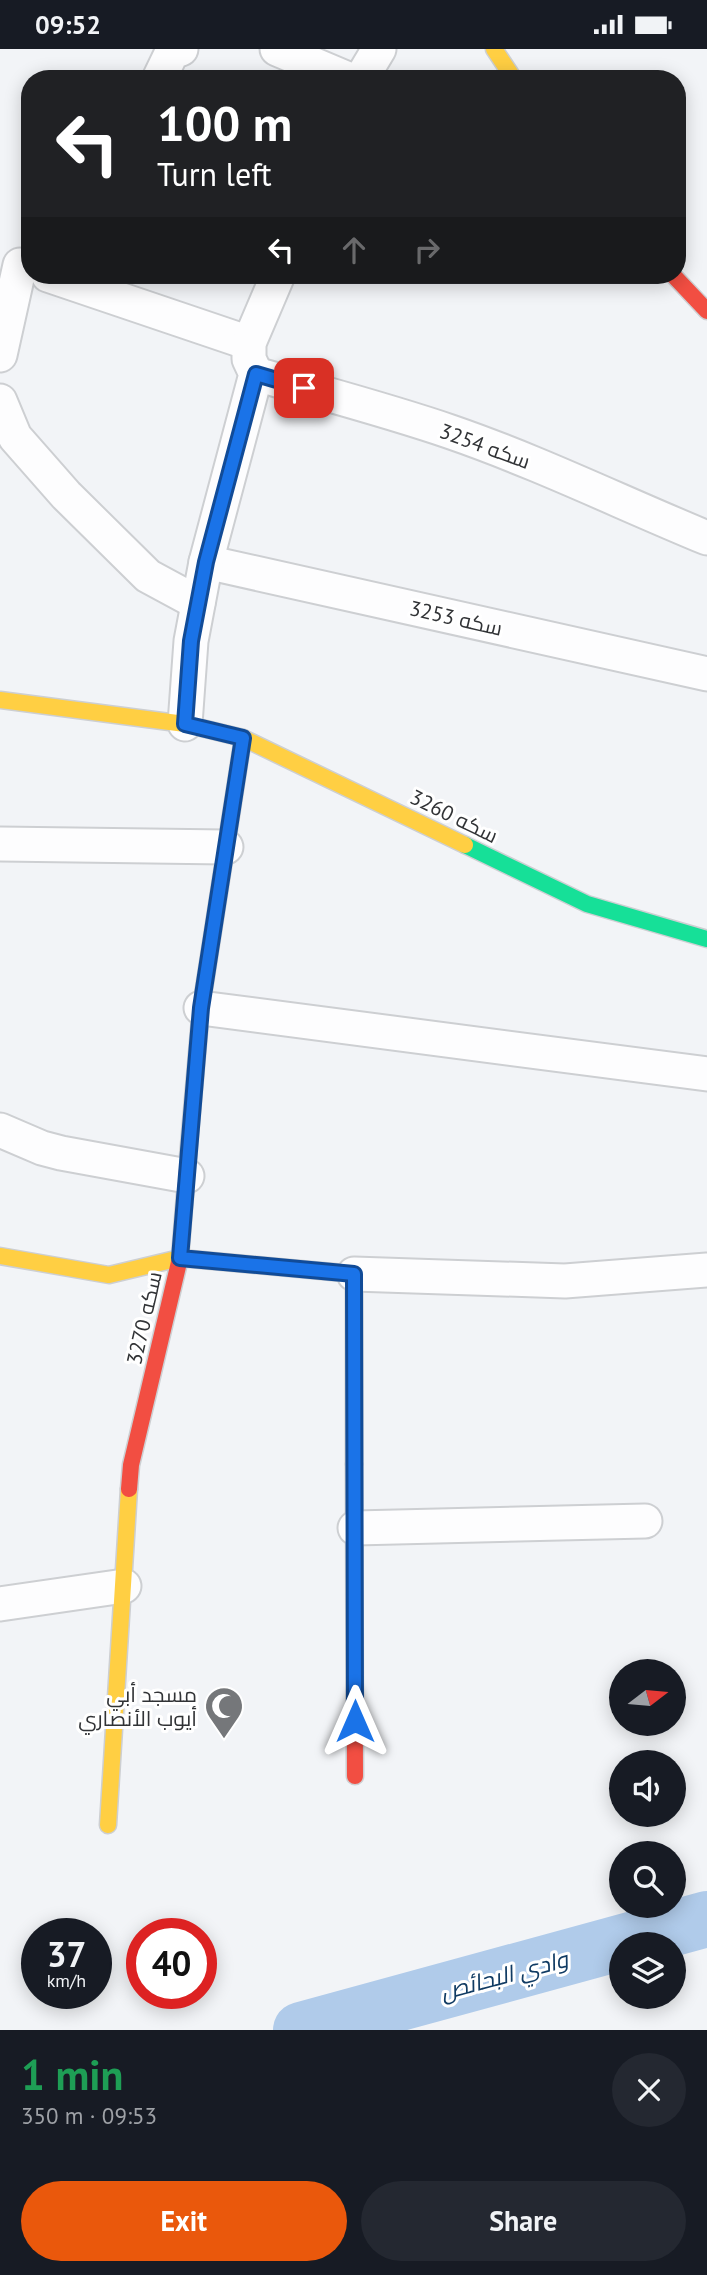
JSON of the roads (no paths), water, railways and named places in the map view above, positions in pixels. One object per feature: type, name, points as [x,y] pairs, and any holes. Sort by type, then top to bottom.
[{"type":"street","points":[[164,70],[172,53],[181,49]]},
{"type":"street","points":[[277,49],[327,70]]},
{"type":"street","points":[[366,70],[379,49]]},
{"type":"street","points":[[494,49],[508,70]]},
{"type":"street","points":[[0,355],[21,280]]},
{"type":"street","name":"سكه 3254","points":[[93,284],[253,358],[542,466],[603,495],[707,538]]},
{"type":"street","points":[[185,724],[191,641],[206,562],[253,358],[275,284]]},
{"type":"street","points":[[682,284],[707,311]]},
{"type":"street","points":[[0,401],[15,437],[66,495],[148,576],[198,603]]},
{"type":"street","name":"سكه 3253","points":[[206,562],[707,674]]},
{"type":"street","name":"سكه 3260","points":[[0,701],[185,724],[243,738],[587,904],[707,939]]},
{"type":"street","name":"سكه 3270","points":[[108,1825],[131,1465],[180,1258],[201,1008],[243,738]]},
{"type":"street","points":[[0,844],[226,848]]},
{"type":"street","points":[[201,1008],[707,1073]]},
{"type":"street","points":[[0,1130],[61,1153],[187,1177]]},
{"type":"street","points":[[0,1257],[109,1275],[180,1258],[354,1274],[565,1280],[707,1270]]},
{"type":"street","points":[[354,1274],[355,1776]]},
{"type":"street","points":[[355,1528],[645,1521]]},
{"type":"street","points":[[0,1604],[124,1586]]},
{"type":"waterway","name":"وادي البحائص","points":[[301,2030],[707,1919]]},
{"type":"place","name":"مسجد أبي أيوب الأنصاري","points":[[224,1740]]}]
